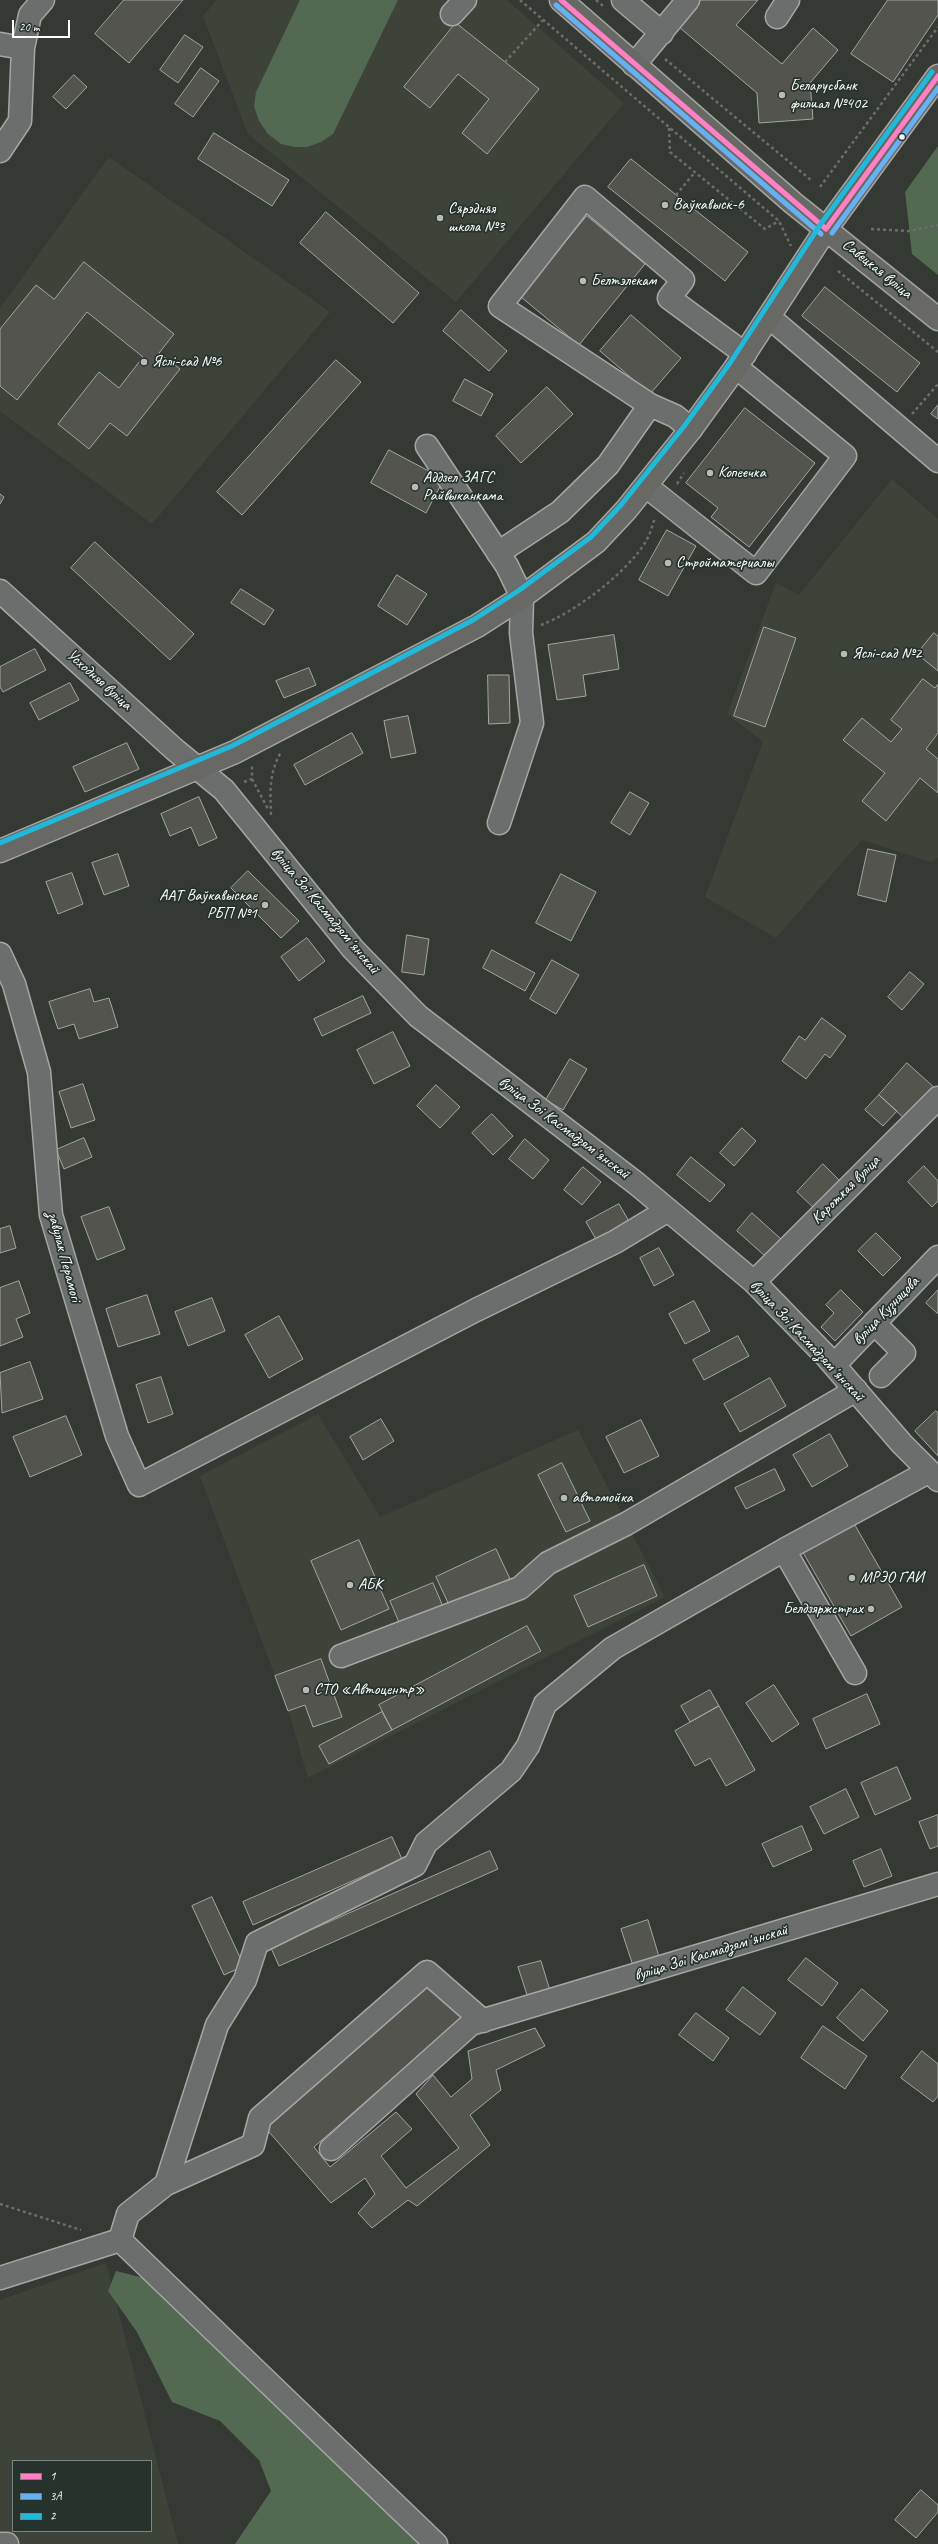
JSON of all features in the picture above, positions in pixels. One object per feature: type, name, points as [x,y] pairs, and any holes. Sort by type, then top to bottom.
[{"type":"main road","name":"Савецкая вуліца","points":[[561,0],[634,65],[826,229],[938,319]]},
{"type":"main road","points":[[0,851],[199,769],[477,626],[522,597],[596,542],[646,486],[691,429],[740,360],[826,229],[938,76]]},
{"type":"street","points":[[0,151],[20,121],[23,48],[30,15],[42,0]]},
{"type":"street","points":[[634,65],[688,0]]},
{"type":"street","points":[[616,5],[656,40]]},
{"type":"street","points":[[0,44],[23,48]]},
{"type":"street","points":[[646,486],[756,573],[845,456],[740,360],[669,298],[683,280],[585,197],[500,306],[650,405],[675,416],[691,429]]},
{"type":"street","points":[[769,317],[938,461]]},
{"type":"street","points":[[498,553],[560,512],[608,465],[650,405]]},
{"type":"street","points":[[427,446],[498,553],[522,597],[521,633],[532,723],[499,823]]},
{"type":"street","name":"Усходняя вуліца","points":[[0,590],[199,769]]},
{"type":"street","name":"вуліца Зоі Касмадзямʼянскай","points":[[199,769],[224,790],[353,949],[418,1016],[668,1210],[754,1282],[834,1365],[933,1476]]},
{"type":"street","name":"завулак Перамогі","points":[[0,954],[14,984],[39,1072],[51,1215],[116,1436],[139,1485],[476,1310],[615,1242],[668,1210]]},
{"type":"street","name":"Кароткая вуліца","points":[[754,1282],[938,1098]]},
{"type":"street","name":"вуліца Кузняцова","points":[[834,1365],[938,1257]]},
{"type":"street","points":[[874,1323],[911,1346],[881,1376]]},
{"type":"street","points":[[341,1656],[520,1588],[548,1563],[626,1524],[856,1390]]},
{"type":"street","points":[[166,2184],[217,2025],[245,1980],[257,1943],[416,1865],[426,1843],[511,1771],[528,1746],[545,1704],[613,1648],[784,1550],[933,1476]]},
{"type":"street","points":[[784,1550],[856,1673]]},
{"type":"street","name":"вуліца Зоі Касмадзямʼянскай","points":[[331,2149],[471,2024],[938,1884]]},
{"type":"street","points":[[120,2240],[128,2214],[166,2184],[253,2145],[260,2118],[427,1972],[483,2021]]},
{"type":"street","points":[[0,2278],[120,2240]]},
{"type":"street","points":[[120,2240],[436,2544]]},
{"type":"street","points":[[2,2544],[7,2544]]},
{"type":"path","points":[[520,0],[779,221],[792,250]]},
{"type":"path","points":[[596,0],[616,5]]},
{"type":"path","points":[[505,62],[542,20]]},
{"type":"path","points":[[820,187],[938,27]]},
{"type":"path","points":[[656,40],[811,180]]},
{"type":"path","points":[[669,127],[670,152],[765,229],[779,221]]},
{"type":"path","points":[[676,195],[695,172]]},
{"type":"path","points":[[871,229],[909,231],[938,225]]},
{"type":"path","points":[[838,271],[938,352]]},
{"type":"path","points":[[900,428],[938,384]]},
{"type":"path","points":[[271,815],[270,780],[274,764],[281,752]]},
{"type":"path","points":[[0,2204],[83,2230]]},
{"type":"shaded area","name":"Сярэдняя школа №3","points":[[217,0],[507,0],[624,103],[456,302],[248,134],[203,16]]},
{"type":"shaded area","name":"Яслі-сад №6","points":[[109,157],[330,312],[152,524],[0,411],[0,308]]},
{"type":"shaded area","name":"Яслі-сад №2","points":[[892,479],[938,519],[938,858],[931,862],[862,840],[776,938],[705,897],[763,742],[727,714],[776,583],[799,595]]},
{"type":"shaded area","points":[[318,1414],[380,1517],[578,1430],[665,1597],[308,1778],[290,1716],[200,1476]]},
{"type":"shaded area","points":[[106,2263],[178,2544],[0,2544],[0,2300]]},
{"type":"green space","points":[[300,0],[398,0],[333,134],[321,142],[307,147],[295,147],[281,144],[268,134],[259,121],[254,106],[256,92]]},
{"type":"green space","points":[[938,146],[938,275],[912,254],[905,192]]},
{"type":"green space","points":[[116,2271],[156,2281],[421,2544],[235,2544],[271,2491],[259,2460],[220,2421],[172,2402],[137,2332],[108,2291]]},
{"type":"building","points":[[124,0],[183,0],[129,63],[95,34]]},
{"type":"building","points":[[701,0],[758,0],[736,25],[782,64],[813,28],[838,50],[810,83],[813,119],[759,123],[757,93],[679,27]]},
{"type":"building","points":[[888,0],[938,0],[938,15],[893,82],[851,54]]},
{"type":"building","points":[[456,23],[539,89],[487,154],[462,133],[489,99],[458,74],[430,108],[404,87]]},
{"type":"building","points":[[185,35],[203,47],[178,83],[160,70]]},
{"type":"building","points":[[201,68],[219,81],[193,117],[175,104]]},
{"type":"building","points":[[74,75],[87,87],[66,109],[53,97]]},
{"type":"building","points":[[214,133],[289,180],[272,206],[198,159]]},
{"type":"building","points":[[631,159],[748,252],[725,281],[608,187]]},
{"type":"building","points":[[326,212],[419,293],[393,323],[300,243]]},
{"type":"building","name":"Белтэлекам","points":[[587,216],[645,264],[579,345],[521,297]]},
{"type":"building","points":[[84,262],[174,334],[159,353],[180,369],[127,436],[110,423],[89,449],[58,424],[99,372],[119,388],[143,357],[87,312],[17,400],[0,386],[0,329],[36,285],[54,299]]},
{"type":"building","points":[[825,287],[920,363],[897,392],[802,316]]},
{"type":"building","points":[[461,310],[507,351],[489,371],[443,331]]},
{"type":"building","points":[[631,315],[681,358],[650,394],[600,351]]},
{"type":"building","points":[[336,360],[361,382],[242,515],[217,492]]},
{"type":"building","points":[[465,379],[493,394],[481,416],[453,401]]},
{"type":"building","points":[[547,387],[573,414],[521,463],[496,436]]},
{"type":"building","points":[[938,405],[938,419],[931,414]]},
{"type":"building","points":[[745,408],[815,463],[749,547],[711,517],[718,508],[686,483]]},
{"type":"building","points":[[389,450],[444,479],[426,513],[371,483]]},
{"type":"building","points":[[0,494],[4,497],[0,504]]},
{"type":"building","name":"Стройматериалы","points":[[667,530],[696,546],[668,596],[639,580]]},
{"type":"building","points":[[95,542],[194,634],[170,660],[71,568]]},
{"type":"building","points":[[397,575],[427,594],[407,625],[378,606]]},
{"type":"building","points":[[241,589],[274,610],[264,625],[231,603]]},
{"type":"building","points":[[764,627],[796,638],[765,727],[734,716]]},
{"type":"building","points":[[934,633],[938,636],[938,671],[917,654]]},
{"type":"building","points":[[614,635],[619,669],[583,675],[586,696],[557,700],[548,645]]},
{"type":"building","points":[[35,649],[46,670],[3,692],[0,687],[0,667]]},
{"type":"building","points":[[309,668],[316,685],[284,698],[276,681]]},
{"type":"building","points":[[488,675],[509,675],[510,723],[489,724]]},
{"type":"building","points":[[923,679],[935,688],[938,684],[938,733],[926,749],[938,759],[938,793],[920,778],[886,821],[862,801],[885,773],[843,740],[862,718],[891,742],[902,729],[891,720]]},
{"type":"building","points":[[70,683],[79,700],[39,720],[30,703]]},
{"type":"building","points":[[408,716],[416,753],[391,758],[384,721]]},
{"type":"building","points":[[352,733],[363,753],[305,785],[294,765]]},
{"type":"building","points":[[127,743],[139,769],[85,792],[73,767]]},
{"type":"building","points":[[630,792],[649,803],[630,835],[611,823]]},
{"type":"building","points":[[199,797],[217,838],[199,846],[191,827],[170,836],[161,814]]},
{"type":"building","points":[[868,849],[896,855],[886,902],[858,895]]},
{"type":"building","points":[[118,854],[129,886],[104,895],[92,863]]},
{"type":"building","name":"ААТ Ваўкавыскае РБП №1","points":[[248,871],[299,921],[281,938],[231,888]]},
{"type":"building","points":[[72,873],[83,904],[58,914],[46,882]]},
{"type":"building","points":[[561,874],[596,892],[571,941],[536,923]]},
{"type":"building","points":[[407,935],[429,939],[424,975],[402,972]]},
{"type":"building","points":[[307,938],[325,961],[299,981],[281,957]]},
{"type":"building","points":[[492,950],[535,973],[525,991],[483,968]]},
{"type":"building","points":[[552,960],[579,975],[556,1014],[530,999]]},
{"type":"building","points":[[910,972],[924,984],[902,1010],[888,997]]},
{"type":"building","points":[[90,989],[94,1002],[109,998],[118,1027],[79,1039],[74,1024],[58,1029],[49,1002]]},
{"type":"building","points":[[363,996],[371,1013],[322,1036],[314,1019]]},
{"type":"building","points":[[822,1018],[846,1036],[830,1058],[825,1054],[806,1079],[782,1061],[799,1036],[805,1040]]},
{"type":"building","points":[[393,1032],[410,1066],[374,1084],[357,1050]]},
{"type":"building","points":[[570,1059],[587,1069],[563,1110],[546,1100]]},
{"type":"building","points":[[907,1063],[936,1089],[907,1121],[879,1095]]},
{"type":"building","points":[[83,1084],[95,1120],[71,1128],[59,1092]]},
{"type":"building","points":[[436,1085],[460,1107],[440,1128],[417,1106]]},
{"type":"building","points":[[879,1095],[897,1111],[883,1126],[865,1110]]},
{"type":"building","points":[[492,1114],[513,1136],[493,1155],[472,1133]]},
{"type":"building","points":[[742,1128],[756,1141],[734,1166],[720,1153]]},
{"type":"building","points":[[84,1138],[92,1157],[64,1169],[56,1150]]},
{"type":"building","points":[[525,1139],[549,1160],[533,1179],[509,1159]]},
{"type":"building","points":[[691,1157],[725,1185],[710,1202],[677,1175]]},
{"type":"building","points":[[823,1164],[843,1184],[817,1211],[797,1192]]},
{"type":"building","points":[[924,1166],[938,1181],[938,1201],[932,1207],[908,1182]]},
{"type":"building","points":[[583,1167],[601,1182],[582,1205],[564,1190]]},
{"type":"building","points":[[619,1204],[630,1223],[597,1241],[586,1222]]},
{"type":"building","points":[[109,1207],[125,1249],[97,1260],[81,1217]]},
{"type":"building","points":[[752,1213],[781,1239],[765,1256],[737,1231]]},
{"type":"building","points":[[10,1226],[16,1248],[0,1253],[0,1229]]},
{"type":"building","points":[[876,1233],[901,1258],[883,1276],[858,1251]]},
{"type":"building","points":[[659,1248],[674,1275],[654,1286],[640,1258]]},
{"type":"building","points":[[19,1281],[30,1313],[16,1319],[23,1337],[0,1346],[0,1288]]},
{"type":"building","points":[[841,1290],[863,1312],[835,1341],[821,1327],[834,1313],[826,1305]]},
{"type":"building","points":[[938,1290],[938,1314],[926,1303]]},
{"type":"building","points":[[147,1295],[160,1334],[118,1347],[106,1309]]},
{"type":"building","points":[[212,1298],[225,1331],[188,1346],[175,1312]]},
{"type":"building","points":[[694,1301],[710,1331],[685,1344],[669,1314]]},
{"type":"building","points":[[279,1316],[303,1359],[269,1378],[245,1335]]},
{"type":"building","points":[[738,1336],[749,1356],[704,1380],[693,1360]]},
{"type":"building","points":[[30,1362],[43,1399],[2,1413],[0,1373]]},
{"type":"building","points":[[161,1377],[173,1414],[148,1423],[136,1385]]},
{"type":"building","points":[[770,1378],[786,1406],[740,1432],[724,1404]]},
{"type":"building","points":[[936,1411],[938,1413],[938,1456],[915,1431]]},
{"type":"building","points":[[66,1416],[82,1455],[30,1477],[13,1437]]},
{"type":"building","points":[[381,1419],[394,1441],[363,1460],[350,1437]]},
{"type":"building","points":[[641,1420],[659,1456],[624,1473],[606,1437]]},
{"type":"building","points":[[830,1434],[848,1466],[812,1487],[793,1455]]},
{"type":"building","name":"автомойка","points":[[562,1463],[590,1521],[566,1532],[538,1475]]},
{"type":"building","points":[[775,1469],[785,1490],[746,1509],[735,1488]]},
{"type":"building","name":"МРЭО ГАИ","points":[[852,1520],[902,1607],[851,1636],[801,1549]]},
{"type":"building","name":"АБК","points":[[359,1540],[389,1609],[341,1630],[311,1561]]},
{"type":"building","points":[[496,1549],[510,1579],[450,1607],[436,1577]]},
{"type":"building","points":[[644,1565],[657,1596],[588,1627],[574,1596]]},
{"type":"building","points":[[433,1583],[444,1609],[401,1627],[390,1601]]},
{"type":"building","points":[[527,1626],[541,1651],[392,1730],[379,1705]]},
{"type":"building","name":"СТО «Автоцентр»","points":[[321,1659],[342,1717],[313,1727],[305,1705],[288,1711],[275,1676]]},
{"type":"building","points":[[774,1685],[799,1724],[772,1742],[746,1703]]},
{"type":"building","points":[[710,1690],[719,1706],[690,1722],[681,1706]]},
{"type":"building","points":[[867,1694],[880,1724],[826,1749],[813,1719]]},
{"type":"building","points":[[719,1706],[755,1770],[726,1786],[710,1758],[695,1766],[675,1731]]},
{"type":"building","points":[[382,1712],[392,1730],[329,1764],[319,1746]]},
{"type":"building","points":[[897,1767],[911,1799],[875,1815],[861,1783]]},
{"type":"building","points":[[846,1789],[859,1817],[824,1834],[810,1807]]},
{"type":"building","points":[[938,1815],[938,1846],[930,1849],[919,1822]]},
{"type":"building","points":[[802,1826],[812,1850],[773,1867],[762,1844]]},
{"type":"building","points":[[392,1837],[402,1859],[253,1925],[243,1902]]},
{"type":"building","points":[[881,1849],[892,1876],[864,1887],[853,1861]]},
{"type":"building","points":[[490,1851],[498,1869],[279,1966],[271,1948]]},
{"type":"building","points":[[212,1897],[244,1966],[224,1975],[192,1906]]},
{"type":"building","points":[[648,1920],[660,1960],[634,1969],[621,1929]]},
{"type":"building","points":[[806,1958],[838,1983],[822,2006],[788,1980]]},
{"type":"building","points":[[541,1961],[551,1994],[529,2001],[518,1967]]},
{"type":"building","points":[[431,1984],[462,2017],[314,2147],[330,2167],[396,2112],[412,2129],[381,2156],[406,2188],[459,2148],[416,2094],[433,2075],[451,2097],[472,2079],[468,2051],[535,2028],[545,2046],[496,2070],[501,2090],[470,2115],[490,2145],[417,2206],[408,2200],[372,2228],[358,2213],[375,2194],[365,2178],[331,2203],[263,2125]]},
{"type":"building","points":[[743,1987],[776,2013],[760,2035],[726,2010]]},
{"type":"building","points":[[862,1989],[888,2011],[863,2041],[837,2018]]},
{"type":"building","points":[[696,2013],[729,2038],[713,2061],[679,2035]]},
{"type":"building","points":[[823,2026],[867,2056],[845,2089],[801,2058]]},
{"type":"building","points":[[922,2051],[938,2064],[938,2096],[933,2102],[901,2078]]},
{"type":"building","points":[[921,2490],[938,2505],[938,2512],[916,2538],[895,2520]]},
{"type":"transit line","name":"1","points":[[561,0],[826,229]]},
{"type":"transit line","name":"3А","points":[[556,5],[821,234]]},
{"type":"transit line","name":"2","points":[[0,843],[232,746],[473,620],[518,591],[591,537],[621,505],[685,425],[730,363],[820,225],[932,72]]},
{"type":"transit line","name":"1","points":[[826,229],[938,76]]},
{"type":"transit line","name":"3А","points":[[832,233],[938,88]]},
{"type":"place","name":"Беларусбанк филиал №402","points":[[782,95]]},
{"type":"place","name":"Ваўкавыск-6","points":[[665,205]]},
{"type":"place","name":"Сярэдняя школа №3","points":[[440,218]]},
{"type":"place","name":"Белтэлекам","points":[[583,281]]},
{"type":"place","name":"Яслі-сад №6","points":[[144,362]]},
{"type":"place","name":"Копеечка","points":[[710,473]]},
{"type":"place","name":"Аддзел ЗАГС Райвыканкама","points":[[415,487]]},
{"type":"place","name":"Стройматериалы","points":[[668,563]]},
{"type":"place","name":"Яслі-сад №2","points":[[844,654]]},
{"type":"place","name":"ААТ Ваўкавыскае РБП №1","points":[[265,905]]},
{"type":"place","name":"автомойка","points":[[564,1498]]},
{"type":"place","name":"МРЭО ГАИ","points":[[852,1578]]},
{"type":"place","name":"АБК","points":[[350,1585]]},
{"type":"place","name":"Белдзяржстрах","points":[[871,1609]]},
{"type":"place","name":"СТО «Автоцентр»","points":[[306,1690]]}]
